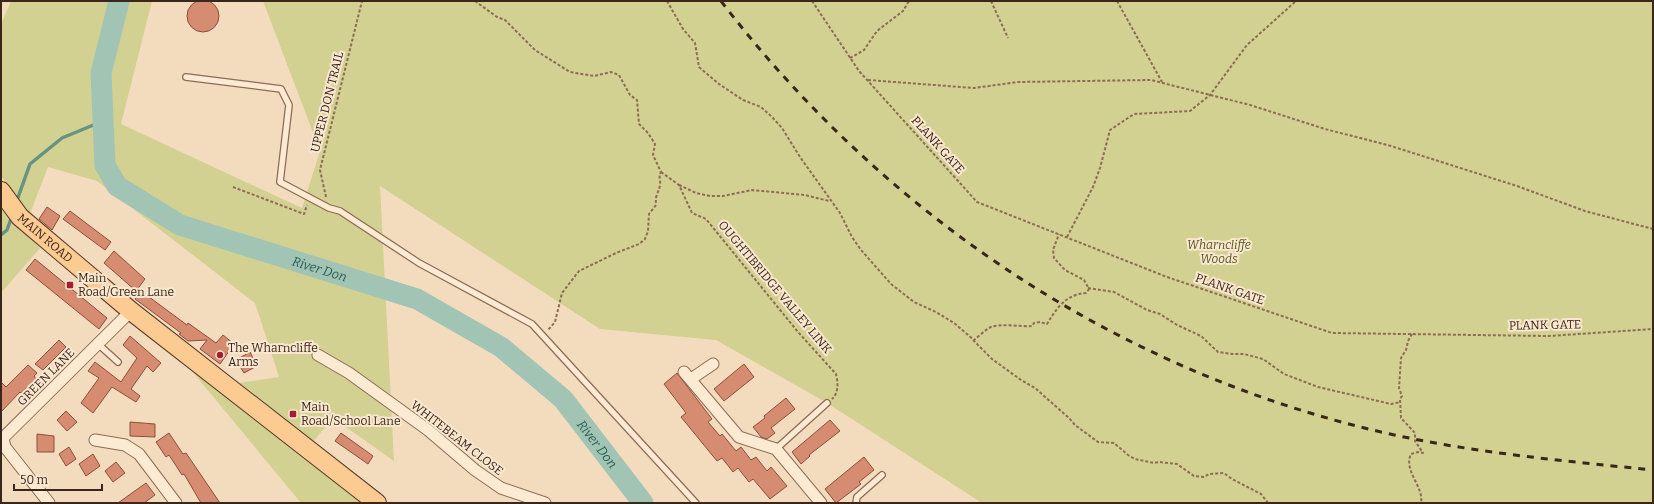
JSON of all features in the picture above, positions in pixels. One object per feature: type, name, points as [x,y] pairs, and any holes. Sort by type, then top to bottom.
[{"type":"main road","name":"MAIN ROAD","points":[[10,204],[131,311],[377,503]]},
{"type":"street","name":"GREEN LANE","points":[[49,503],[5,447],[2,437],[131,311]]},
{"type":"street","name":"WHITEBEAM CLOSE","points":[[318,355],[348,373],[428,430],[475,470],[501,488],[545,503]]},
{"type":"street","points":[[713,364],[688,376],[740,437],[776,449],[821,503]]},
{"type":"street","points":[[95,440],[125,445],[139,454],[176,503]]},
{"type":"lane","points":[[186,77],[280,89],[289,105],[280,182],[329,208],[340,211],[419,263],[532,324],[696,503]]},
{"type":"lane","points":[[98,344],[118,362]]},
{"type":"lane","points":[[776,449],[827,403]]},
{"type":"lane","points":[[856,503],[857,497],[882,475]]},
{"type":"path","name":"UPPER DON TRAIL","points":[[329,208],[320,170],[362,1]]},
{"type":"path","points":[[475,1],[497,17],[504,20],[535,50],[570,72],[594,76],[611,72],[619,75],[630,95],[637,100],[639,124],[648,133],[655,144],[653,155],[661,172],[659,175],[660,185],[655,197],[656,205],[649,214],[648,231],[645,239],[639,244],[616,253],[579,271],[562,293],[555,322],[542,335]]},
{"type":"path","points":[[667,1],[683,29],[695,43],[699,67],[707,75],[743,100],[768,112],[782,128],[830,201],[840,213],[852,237],[861,250],[891,284],[914,302],[936,312],[954,323],[992,359],[1035,388],[1075,425],[1098,442],[1114,444],[1135,459],[1154,463],[1159,462],[1177,464],[1194,476],[1204,477],[1209,474],[1224,473],[1232,479],[1261,494],[1268,503]]},
{"type":"path","name":"PLANK GATE","points":[[812,1],[850,58],[867,80],[977,202],[1067,238],[1167,277],[1332,333],[1549,336],[1653,329]]},
{"type":"path","points":[[850,58],[864,50],[877,31],[903,11],[909,1]]},
{"type":"path","points":[[991,1],[1008,38]]},
{"type":"path","points":[[1117,1],[1162,83]]},
{"type":"path","points":[[1067,238],[1093,187],[1100,168],[1110,130],[1134,114],[1190,111],[1210,95],[1247,45],[1296,1]]},
{"type":"path","points":[[867,80],[974,88],[1018,82],[1152,80],[1250,105],[1325,129],[1391,146],[1517,186],[1585,211],[1653,228]]},
{"type":"path","name":"OUGHTIBRIDGE VALLEY LINK","points":[[661,172],[679,185],[692,213],[706,219],[798,332],[836,374],[838,382],[837,393],[827,403]]},
{"type":"path","points":[[679,185],[696,193],[710,196],[723,196],[752,190],[805,195],[830,201]]},
{"type":"path","points":[[233,187],[304,214],[310,198]]},
{"type":"path","points":[[1059,234],[1053,250],[1056,260],[1065,270],[1084,280],[1088,288]]},
{"type":"path","points":[[969,336],[975,340],[983,335],[986,330],[993,327],[1032,326],[1034,323],[1040,322],[1047,324],[1065,300],[1079,293],[1086,293],[1088,288]]},
{"type":"path","points":[[1088,288],[1114,292],[1147,310],[1160,314],[1177,325],[1201,336],[1218,352],[1244,354],[1263,359],[1284,374],[1318,387],[1391,404],[1401,402]]},
{"type":"path","points":[[1412,334],[1408,341],[1406,350],[1401,358],[1399,388],[1402,396],[1401,418],[1414,433],[1422,453],[1418,452],[1411,454],[1408,462],[1421,494],[1421,503]]},
{"type":"green space","name":"Wharncliffe Woods","points":[[11,1],[152,1],[121,124],[302,208],[320,151],[263,1],[1653,1],[1653,503],[982,503],[827,403],[716,340],[600,329],[380,186],[394,461],[333,418],[312,443],[239,383],[279,377],[255,303],[97,181],[48,167],[29,216],[1,176],[1,24]]},
{"type":"green space","points":[[1,201],[19,228],[40,248],[1,293]]},
{"type":"green space","points":[[182,359],[365,503],[301,503]]},
{"type":"building","points":[[200,0],[206,0],[216,7],[219,16],[218,22],[212,29],[206,32],[200,32],[190,25],[187,19],[187,13],[194,3]]},
{"type":"building","points":[[47,207],[60,216],[52,230],[39,219]]},
{"type":"building","points":[[70,211],[111,242],[105,250],[63,219]]},
{"type":"building","points":[[114,251],[145,279],[136,291],[104,263]]},
{"type":"building","points":[[35,259],[107,318],[99,329],[26,270]]},
{"type":"building","points":[[141,291],[187,325],[188,323],[216,343],[223,335],[234,344],[220,364],[200,349],[207,340],[188,341],[179,334],[181,333],[135,299]]},
{"type":"building","points":[[130,336],[161,363],[153,372],[147,366],[131,389],[140,396],[136,402],[112,387],[93,413],[81,403],[99,378],[88,371],[95,362],[121,382],[137,358],[123,345]]},
{"type":"building","points":[[59,340],[66,347],[43,370],[35,364]]},
{"type":"building","points":[[250,352],[257,366],[244,373],[236,360]]},
{"type":"building","points":[[744,364],[754,377],[724,401],[714,389]]},
{"type":"building","points":[[28,365],[37,373],[34,376],[36,379],[21,393],[20,392],[1,412],[1,382],[6,387]]},
{"type":"building","points":[[677,373],[712,419],[708,422],[720,436],[722,434],[736,451],[741,447],[751,460],[756,457],[767,471],[771,467],[787,486],[770,499],[753,479],[749,482],[738,468],[733,472],[722,458],[717,461],[681,417],[686,413],[664,384]]},
{"type":"building","points":[[786,398],[795,409],[771,428],[775,433],[767,439],[761,437],[753,427]]},
{"type":"building","points":[[66,411],[77,422],[67,431],[57,420]]},
{"type":"building","points":[[830,420],[840,431],[809,455],[810,456],[801,464],[792,452]]},
{"type":"building","points":[[130,422],[155,424],[155,437],[130,436]]},
{"type":"building","points":[[169,433],[183,454],[186,453],[220,503],[201,503],[184,474],[182,475],[169,455],[166,457],[156,442]]},
{"type":"building","points":[[341,433],[373,456],[368,464],[335,441]]},
{"type":"building","points":[[37,434],[54,436],[54,452],[37,452]]},
{"type":"building","points":[[69,447],[76,459],[66,466],[59,454]]},
{"type":"building","points":[[93,454],[100,466],[86,476],[79,464]]},
{"type":"building","points":[[864,457],[874,470],[859,482],[861,484],[836,503],[825,489]]},
{"type":"building","points":[[116,462],[125,473],[113,482],[105,471]]},
{"type":"building","points":[[146,483],[155,495],[144,503],[118,503]]},
{"type":"waterway","name":"River Don","points":[[119,1],[101,73],[105,165],[117,186],[180,225],[417,299],[501,347],[563,399],[643,503]]},
{"type":"waterway","points":[[16,203],[30,164],[62,138],[103,121]]},
{"type":"waterway","points":[[1,235],[7,230],[12,216]]},
{"type":"railway","points":[[721,1],[786,79],[858,152],[935,218],[1017,276],[1104,328],[1196,372],[1291,407],[1390,434],[1422,441],[1488,451],[1554,460],[1653,470]]},
{"type":"place","name":"Main Road/Green Lane","points":[[70,285]]},
{"type":"place","name":"The Wharncliffe Arms","points":[[220,355]]},
{"type":"place","name":"Main Road/School Lane","points":[[293,414]]}]
